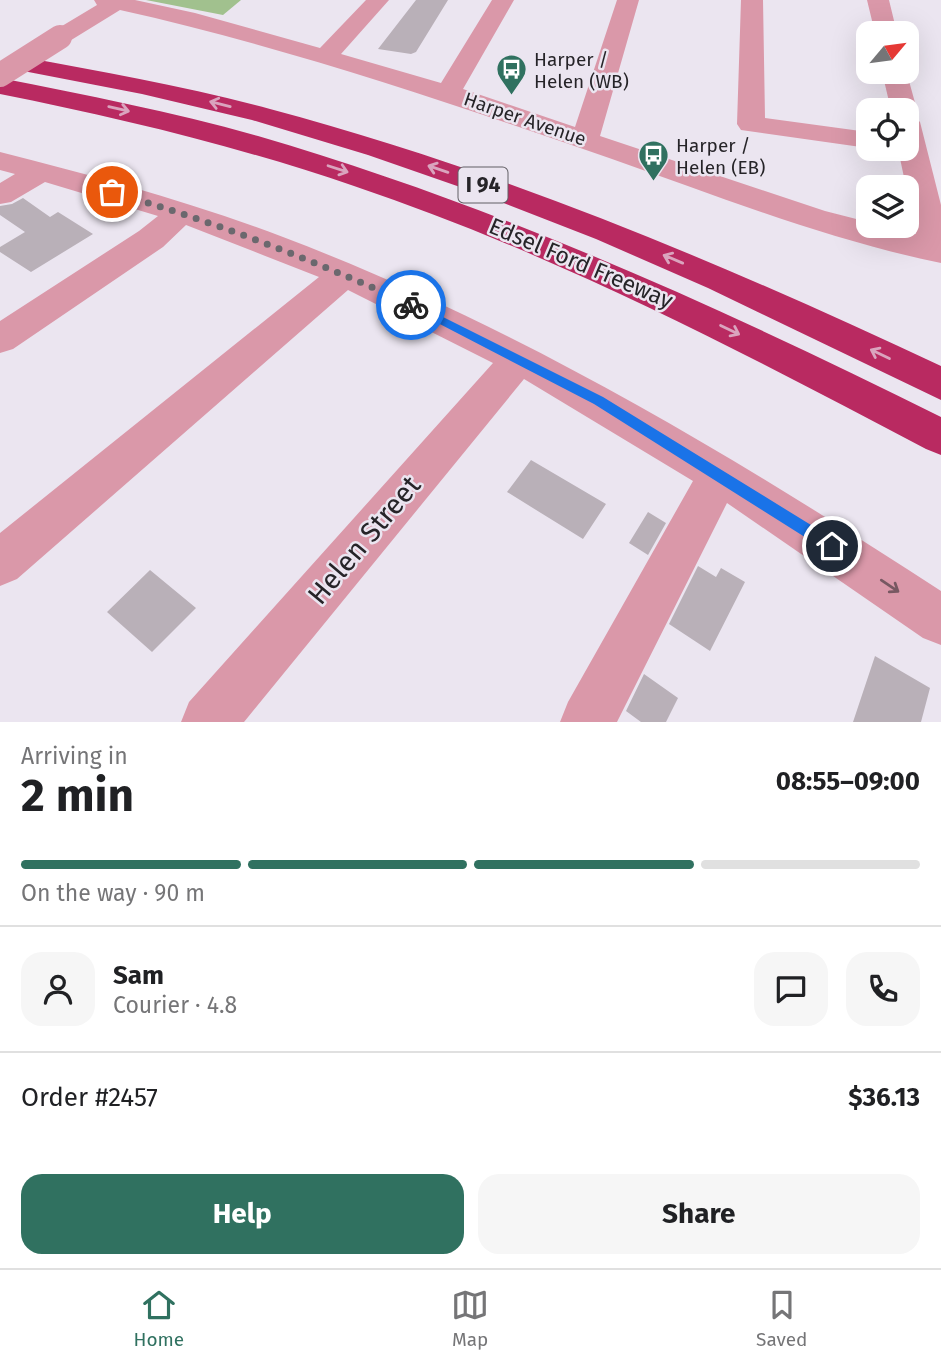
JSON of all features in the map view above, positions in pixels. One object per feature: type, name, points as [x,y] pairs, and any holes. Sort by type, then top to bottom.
[{"type":"highway","name":"Edsel Ford Freeway","points":[[0,60],[80,73],[195,97],[316,130],[447,172],[544,207],[695,268],[941,384]]},
{"type":"highway","name":"Edsel Ford Freeway","points":[[0,86],[165,119],[287,153],[439,204],[650,291],[811,369],[941,437]]},
{"type":"street","points":[[325,57],[378,0]]},
{"type":"street","points":[[448,93],[503,0]]},
{"type":"street","points":[[585,140],[628,0]]},
{"type":"street","points":[[752,0],[751,124],[856,138]]},
{"type":"street","points":[[878,0],[883,21]]},
{"type":"street","points":[[0,75],[114,1]]},
{"type":"street","name":"Harper Avenue","points":[[114,1],[187,18],[448,93],[827,222],[939,252]]},
{"type":"street","points":[[919,151],[939,252]]},
{"type":"street","points":[[0,161],[181,212],[272,244],[437,317],[599,400],[810,531],[941,620]]},
{"type":"street","points":[[0,195],[42,173]]},
{"type":"street","points":[[0,339],[151,239],[181,212]]},
{"type":"street","points":[[0,563],[344,275]]},
{"type":"street","name":"Helen Street","points":[[209,722],[519,359]]},
{"type":"street","points":[[588,722],[720,474]]},
{"type":"green space","points":[[146,0],[241,0],[223,15]]},
{"type":"building","points":[[416,0],[448,0],[416,52],[411,54],[378,49]]},
{"type":"building","points":[[23,198],[50,217],[58,212],[93,234],[31,272],[0,252],[0,247],[25,232],[0,215],[0,206]]},
{"type":"building","points":[[531,460],[606,504],[583,539],[507,492]]},
{"type":"building","points":[[648,512],[666,523],[648,555],[629,543]]},
{"type":"building","points":[[698,566],[716,577],[721,568],[745,582],[710,651],[669,624]]},
{"type":"building","points":[[150,570],[196,608],[152,652],[107,612]]},
{"type":"building","points":[[875,656],[930,688],[921,722],[853,722]]},
{"type":"building","points":[[644,674],[678,698],[666,722],[641,722],[626,711]]},
{"type":"way so far","points":[[112,192],[181,212],[272,244],[411,305]]},
{"type":"place","name":"Harper / Helen (WB)","points":[[511,97]]},
{"type":"place","name":"Harper / Helen (EB)","points":[[653,183]]},
{"type":"route","points":[[411,305],[599,400],[832,546]]}]
